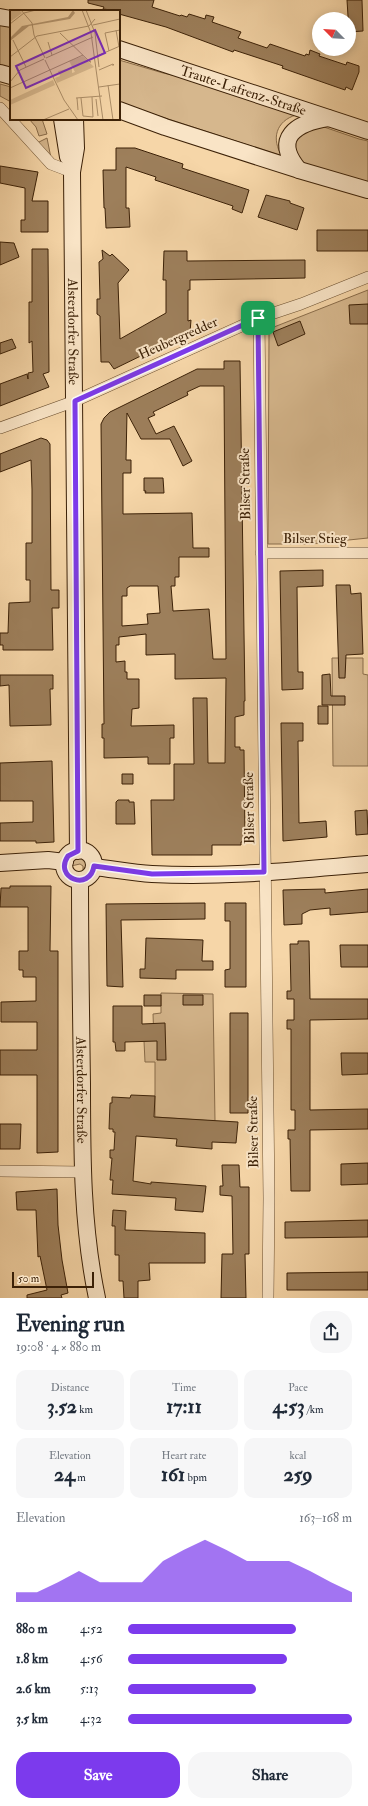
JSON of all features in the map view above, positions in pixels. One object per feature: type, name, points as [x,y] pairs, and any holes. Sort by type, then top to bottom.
[{"type":"street","points":[[0,17],[10,19]]},
{"type":"street","name":"Traute-Lafrenz-Straße","points":[[120,49],[329,118],[365,127]]},
{"type":"street","points":[[0,73],[10,76]]},
{"type":"street","points":[[0,108],[10,119]]},
{"type":"street","points":[[120,110],[299,170],[368,190]]},
{"type":"street","points":[[299,170],[291,159],[288,147],[292,133],[305,123],[329,118]]},
{"type":"street","points":[[11,120],[51,164],[72,172]]},
{"type":"street","name":"Alsterdorfer Straße","points":[[62,120],[72,172]]},
{"type":"street","name":"Alsterdorfer Straße","points":[[75,120],[76,148],[72,172],[78,851]]},
{"type":"street","name":"Heubergredder","points":[[0,428],[75,401],[258,318],[301,304],[368,277]]},
{"type":"street","name":"Bilser Straße","points":[[258,318],[269,1198],[268,1298]]},
{"type":"street","name":"Bilser Stieg","points":[[261,553],[368,553]]},
{"type":"street","points":[[78,851],[89,854],[94,866],[90,876],[80,880],[69,876],[66,871],[65,862],[70,854],[78,851]]},
{"type":"street","points":[[0,863],[48,860],[65,862]]},
{"type":"street","points":[[94,866],[152,874],[264,872],[368,864]]},
{"type":"street","name":"Alsterdorfer Straße","points":[[80,880],[82,1172],[91,1270],[97,1298]]},
{"type":"street","points":[[0,1171],[82,1172]]},
{"type":"shaded area","points":[[0,22],[10,24],[10,69],[0,66]]},
{"type":"shaded area","points":[[120,60],[163,73],[194,80],[296,115],[284,122],[277,131],[277,143],[282,156],[120,103]]},
{"type":"shaded area","points":[[0,84],[10,87],[10,101],[0,96]]},
{"type":"shaded area","points":[[30,120],[42,120],[47,134],[39,136],[36,127]]},
{"type":"shaded area","points":[[321,126],[368,141],[368,184],[347,179],[300,162],[293,142],[295,136]]},
{"type":"shaded area","points":[[47,138],[51,158],[37,143]]},
{"type":"shaded area","points":[[368,290],[368,538],[310,544],[268,544],[269,334],[274,327]]},
{"type":"shaded area","points":[[332,658],[363,658],[363,674],[368,675],[368,766],[333,766]]},
{"type":"shaded area","points":[[77,857],[81,857],[87,861],[87,870],[85,872],[83,871],[83,866],[80,864],[71,866]]},
{"type":"shaded area","points":[[161,993],[213,994],[215,1121],[155,1117],[155,1062],[145,1062],[144,1041],[154,1040],[153,1014],[161,1013]]},
{"type":"building","points":[[88,0],[154,0],[152,7],[180,16],[187,17],[189,14],[205,19],[206,15],[214,17],[212,22],[241,32],[238,38],[267,48],[270,44],[305,56],[306,54],[309,55],[310,50],[312,51],[312,56],[319,56],[346,65],[347,62],[359,66],[359,72],[352,90],[346,87],[345,90],[282,68],[283,66],[234,50],[233,52],[166,27],[120,14],[120,10],[103,9],[104,7],[88,3]]},
{"type":"building","points":[[347,0],[362,0],[363,31],[356,32],[356,12],[348,12]]},
{"type":"building","points":[[116,148],[135,148],[183,164],[182,168],[249,190],[242,213],[232,209],[233,206],[155,180],[156,177],[126,167],[126,208],[129,208],[130,227],[106,228],[103,170],[116,170]]},
{"type":"building","points":[[0,166],[38,172],[32,201],[48,201],[48,232],[21,232],[21,220],[25,220],[25,188],[0,183]]},
{"type":"building","points":[[266,195],[290,201],[290,203],[304,208],[297,230],[258,217]]},
{"type":"building","points":[[317,230],[368,230],[368,251],[317,251]]},
{"type":"building","points":[[0,242],[14,243],[19,257],[0,265]]},
{"type":"building","points":[[32,249],[48,249],[49,372],[43,374],[49,387],[0,406],[0,384],[27,374],[28,379],[28,373],[33,372],[32,341],[29,343],[29,302],[32,302]]},
{"type":"building","points":[[102,250],[110,256],[112,254],[129,270],[118,283],[120,339],[166,313],[166,280],[163,280],[164,251],[187,251],[187,261],[305,260],[305,278],[190,280],[190,290],[188,290],[188,321],[191,320],[190,332],[114,369],[109,362],[101,362],[100,316],[97,314],[97,299],[100,299],[99,262],[103,259]]},
{"type":"building","points":[[368,304],[368,324],[350,324],[349,305]]},
{"type":"building","points":[[300,321],[305,334],[278,346],[273,332]]},
{"type":"building","points":[[12,339],[16,348],[0,354],[0,343]]},
{"type":"building","points":[[224,361],[240,361],[245,701],[244,715],[235,717],[235,747],[240,747],[240,750],[244,750],[245,842],[241,842],[241,845],[212,845],[212,855],[152,855],[151,800],[174,800],[174,764],[194,764],[193,698],[207,698],[208,763],[225,763],[226,678],[175,679],[175,654],[146,655],[146,634],[119,637],[119,645],[116,645],[116,662],[125,661],[125,672],[127,672],[127,679],[139,679],[139,708],[132,709],[131,726],[174,725],[174,738],[170,738],[170,764],[148,764],[148,757],[104,758],[104,738],[102,738],[102,724],[104,724],[101,424],[110,412],[197,369],[224,369]],"holes":[[[200,386],[224,386],[226,659],[213,659],[209,609],[173,611],[171,586],[175,586],[175,577],[179,577],[179,557],[209,557],[209,548],[193,548],[192,513],[123,514],[123,473],[131,473],[131,460],[126,460],[127,413],[141,439],[170,439],[183,466],[192,461],[174,426],[156,434],[148,418],[155,415],[153,412],[188,395],[187,392]],[[130,586],[158,586],[160,613],[147,614],[148,624],[122,626],[122,596],[127,596],[127,588]]]},
{"type":"building","points":[[41,438],[47,440],[50,444],[51,590],[59,590],[59,608],[52,608],[53,650],[3,650],[3,645],[0,645],[0,633],[8,633],[9,603],[30,602],[30,580],[26,580],[26,543],[32,543],[32,489],[31,460],[0,472],[0,454]]},
{"type":"building","points":[[144,478],[163,478],[164,493],[145,493]]},
{"type":"building","points":[[323,570],[323,586],[297,587],[298,672],[303,672],[303,689],[282,690],[280,571]]},
{"type":"building","points":[[336,585],[350,585],[351,594],[361,593],[363,654],[346,655],[345,678],[339,678]]},
{"type":"building","points":[[330,674],[331,696],[345,696],[345,705],[322,705],[322,675]]},
{"type":"building","points":[[0,675],[53,675],[53,689],[50,689],[51,725],[10,726],[9,685],[0,686]]},
{"type":"building","points":[[318,706],[328,706],[328,724],[318,724]]},
{"type":"building","points":[[281,723],[303,723],[303,741],[298,741],[299,823],[326,821],[327,837],[283,841]]},
{"type":"building","points":[[52,761],[54,842],[36,843],[36,841],[0,841],[0,823],[33,822],[33,801],[0,801],[0,763]]},
{"type":"building","points":[[122,774],[133,774],[133,784],[122,784]]},
{"type":"building","points":[[118,800],[129,800],[129,802],[134,802],[135,824],[116,824],[116,802]]},
{"type":"building","points":[[367,810],[368,834],[356,835],[355,811]]},
{"type":"building","points":[[10,886],[51,886],[50,951],[58,951],[58,1152],[37,1153],[37,1075],[0,1075],[0,1050],[37,1050],[37,1022],[1,1022],[1,1002],[36,1001],[36,977],[23,977],[23,970],[19,970],[19,951],[28,951],[28,907],[0,907],[1,888],[10,888]]},
{"type":"building","points":[[325,889],[325,893],[368,889],[368,912],[330,915],[330,908],[310,910],[302,914],[302,924],[284,925],[283,890]]},
{"type":"building","points":[[205,903],[205,919],[121,920],[123,987],[107,986],[106,904]]},
{"type":"building","points":[[225,903],[246,903],[246,987],[225,987],[225,970],[230,969],[230,921],[225,921]]},
{"type":"building","points":[[146,938],[203,940],[202,961],[213,961],[213,970],[176,970],[176,979],[140,978],[140,969],[145,969]]},
{"type":"building","points":[[298,941],[309,941],[310,999],[368,999],[368,1019],[310,1020],[310,1110],[368,1109],[368,1129],[310,1130],[310,1191],[291,1191],[290,1139],[288,1139],[288,1130],[295,1130],[295,1110],[291,1110],[291,1029],[287,1029],[287,1020],[294,1020],[294,999],[287,999],[287,991],[291,991],[290,944],[298,944]]},
{"type":"building","points":[[340,945],[368,945],[368,967],[341,967]]},
{"type":"building","points":[[144,995],[161,995],[161,1006],[144,1006]]},
{"type":"building","points":[[183,995],[203,995],[203,1005],[183,1005]]},
{"type":"building","points":[[113,1006],[142,1006],[142,1024],[165,1023],[166,1060],[157,1060],[157,1041],[125,1042],[125,1051],[116,1051],[115,1042],[113,1042]]},
{"type":"building","points":[[230,1013],[248,1013],[248,1113],[230,1113]]},
{"type":"building","points":[[341,1053],[368,1053],[368,1074],[342,1075]]},
{"type":"building","points":[[131,1095],[155,1096],[154,1117],[238,1122],[236,1143],[212,1142],[212,1149],[176,1146],[177,1139],[136,1136],[133,1181],[151,1184],[151,1182],[206,1186],[203,1212],[175,1210],[176,1198],[112,1194],[113,1180],[110,1180],[112,1158],[110,1158],[110,1150],[114,1150],[115,1132],[113,1132],[113,1129],[109,1129],[110,1103],[112,1103],[112,1097],[130,1098]]},
{"type":"building","points":[[0,1124],[21,1124],[20,1149],[0,1149]]},
{"type":"building","points":[[368,1163],[368,1184],[341,1185],[341,1164]]},
{"type":"building","points":[[222,1165],[239,1165],[240,1187],[249,1187],[249,1254],[245,1254],[246,1298],[221,1298],[222,1254],[233,1254],[232,1196],[220,1195],[220,1186],[223,1186]]},
{"type":"building","points":[[57,1189],[58,1225],[68,1293],[61,1295],[62,1298],[27,1298],[27,1295],[47,1290],[40,1256],[38,1257],[36,1210],[17,1210],[16,1192]]},
{"type":"building","points":[[113,1210],[126,1211],[125,1230],[205,1233],[205,1263],[149,1263],[150,1280],[138,1281],[138,1298],[124,1298],[123,1281],[119,1281],[119,1255],[115,1255],[115,1226],[112,1226]]},
{"type":"building","points":[[368,1220],[368,1237],[285,1238],[285,1222]]},
{"type":"building","points":[[368,1272],[368,1290],[287,1290],[287,1273]]},
{"type":"route","points":[[258,318],[264,872],[152,874],[94,866],[94,870],[88,878],[75,880],[67,874],[64,866],[68,856],[73,852],[78,851],[75,401],[258,318]]}]
